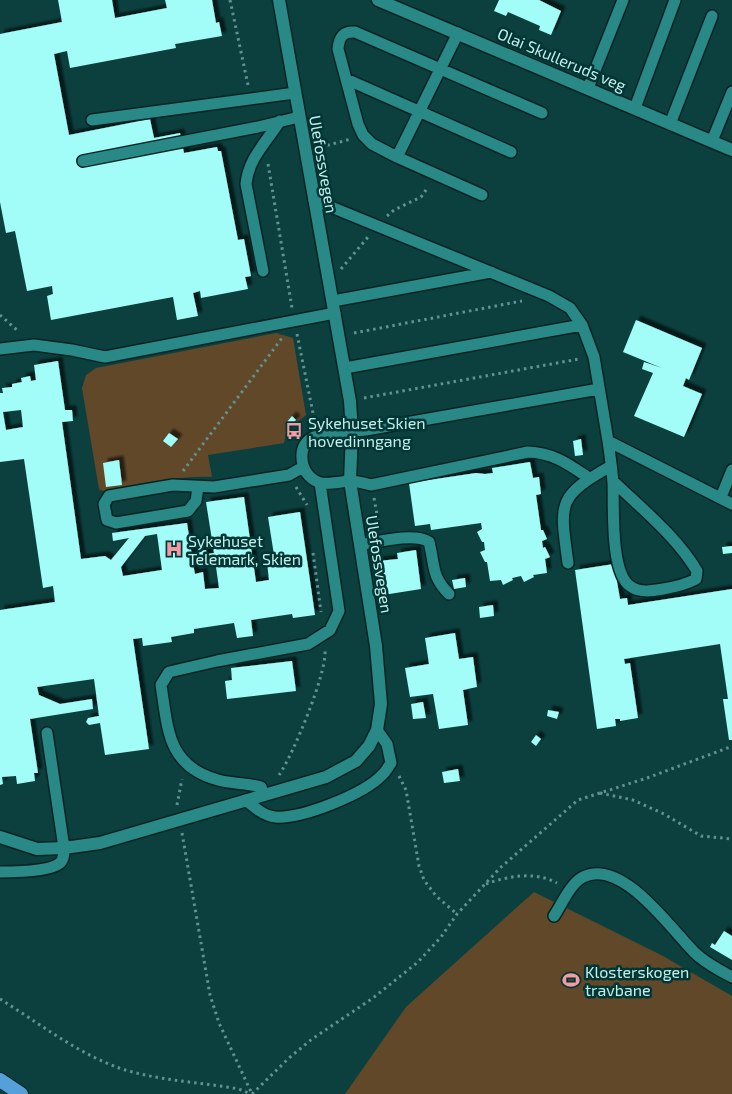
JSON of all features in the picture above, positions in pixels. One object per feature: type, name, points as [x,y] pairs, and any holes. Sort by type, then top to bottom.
[{"type":"highway","points":[[0,1080],[21,1094]]},
{"type":"street","name":"Ulefossvegen","points":[[0,837],[37,849],[64,848],[100,843],[326,777],[356,761],[369,746],[377,730],[381,704],[376,646],[350,481],[352,432],[350,401],[279,0]]},
{"type":"street","name":"Olai Skulleruds veg","points":[[378,0],[732,150]]},
{"type":"lane","points":[[588,88],[623,0]]},
{"type":"lane","points":[[635,108],[676,0]]},
{"type":"lane","points":[[670,124],[712,16]]},
{"type":"lane","points":[[482,195],[397,157],[372,144],[363,135],[358,124],[338,49],[342,34],[348,31],[356,32],[542,112]]},
{"type":"lane","points":[[397,157],[458,33]]},
{"type":"lane","points":[[346,79],[511,152]]},
{"type":"lane","points":[[712,141],[732,92]]},
{"type":"lane","points":[[92,120],[295,93]]},
{"type":"lane","points":[[84,161],[299,117]]},
{"type":"lane","points":[[263,271],[246,184],[247,173],[252,160],[280,121]]},
{"type":"lane","points":[[314,200],[549,296],[570,308],[582,325],[594,357],[613,481],[615,548],[619,566],[626,582],[630,587],[641,591],[686,585],[696,579],[697,572],[689,558],[613,481]]},
{"type":"lane","points":[[0,349],[34,345],[105,357],[491,272]]},
{"type":"lane","points":[[345,368],[582,325]]},
{"type":"lane","points":[[590,478],[555,457],[542,452],[528,452],[372,484],[350,481],[320,483],[310,477],[304,468],[301,455],[306,443],[313,437],[326,432],[352,432],[598,389]]},
{"type":"lane","points":[[608,441],[732,504]]},
{"type":"lane","points":[[568,563],[563,509],[569,496],[590,478],[611,466]]},
{"type":"lane","points":[[198,487],[196,501],[188,511],[116,523],[107,520],[104,504],[109,496],[173,485],[214,487],[289,475],[304,468]]},
{"type":"lane","points":[[721,497],[732,470]]},
{"type":"lane","points":[[264,795],[261,787],[218,780],[198,772],[185,763],[174,749],[168,732],[161,685],[169,672],[308,644],[330,630],[339,612],[320,483]]},
{"type":"lane","points":[[360,545],[413,537],[424,538],[429,542],[436,576],[440,585],[449,594]]},
{"type":"lane","points":[[246,800],[260,812],[274,817],[293,815],[325,807],[360,791],[382,775],[391,763],[387,744],[377,730]]},
{"type":"lane","points":[[0,872],[43,869],[59,864],[64,857],[48,733]]},
{"type":"lane","points":[[554,916],[575,883],[582,878],[603,874],[614,877],[627,884],[647,902],[696,954],[711,966],[732,977]]},
{"type":"path","points":[[230,0],[251,100]]},
{"type":"path","points":[[316,148],[363,135]]},
{"type":"path","points":[[263,146],[270,170],[293,312]]},
{"type":"path","points":[[350,334],[549,296]]},
{"type":"path","points":[[290,335],[297,334]]},
{"type":"path","points":[[179,478],[284,336]]},
{"type":"path","points":[[363,398],[594,357]]},
{"type":"path","points":[[372,484],[382,542]]},
{"type":"path","points":[[264,795],[281,772],[304,726],[326,655],[324,634]]},
{"type":"path","points":[[252,1094],[289,1058],[312,1039],[373,998],[418,962],[441,937],[457,914],[500,868],[578,800],[730,747]]},
{"type":"path","points":[[177,808],[185,763]]},
{"type":"path","points":[[391,763],[406,790],[419,866],[424,880],[436,896],[457,914]]},
{"type":"path","points":[[600,793],[633,800],[664,814],[701,836],[732,839]]},
{"type":"path","points":[[181,829],[210,995],[219,1023],[252,1094]]},
{"type":"path","points":[[485,884],[507,878],[537,876],[554,881],[569,893]]},
{"type":"path","points":[[0,999],[66,1041],[114,1066],[154,1077],[239,1089],[252,1094]]},
{"type":"shaded area","points":[[276,333],[293,338],[306,415],[287,430],[284,443],[208,455],[212,477],[171,479],[103,491],[99,489],[82,388],[86,375],[96,368]]},
{"type":"shaded area","name":"Klosterskogen travbane","points":[[534,892],[663,956],[732,996],[732,1094],[345,1094],[406,1007]]},
{"type":"building","points":[[58,0],[112,0],[115,18],[167,8],[165,0],[212,0],[216,23],[219,22],[222,36],[175,44],[176,48],[70,68],[67,51],[54,54],[69,135],[150,119],[154,138],[180,133],[184,153],[217,147],[218,151],[221,151],[238,240],[244,239],[251,276],[245,277],[248,289],[201,298],[200,291],[193,293],[198,316],[177,320],[173,297],[51,320],[47,296],[53,294],[52,286],[27,291],[15,231],[6,233],[0,202],[0,34],[62,22]]},
{"type":"building","points":[[499,0],[539,0],[561,11],[551,35],[539,30],[540,26],[508,12],[506,16],[494,11]]},
{"type":"building","points":[[636,320],[702,348],[689,380],[686,378],[683,386],[702,394],[684,437],[634,416],[653,373],[642,369],[644,362],[662,368],[623,352]]},
{"type":"building","points":[[58,361],[65,410],[72,410],[73,421],[62,422],[81,559],[105,556],[111,560],[129,538],[113,541],[112,533],[187,523],[192,556],[198,555],[198,551],[206,550],[207,554],[214,553],[206,502],[244,497],[256,582],[269,580],[267,563],[276,561],[268,517],[300,512],[315,615],[293,618],[292,614],[251,620],[253,636],[237,638],[234,623],[194,629],[194,633],[171,637],[172,642],[143,646],[142,638],[133,639],[149,749],[105,755],[100,723],[89,725],[86,722],[88,718],[99,716],[94,679],[37,687],[39,695],[60,704],[92,699],[93,709],[30,719],[38,773],[34,773],[35,781],[17,784],[16,776],[2,777],[3,784],[0,785],[0,610],[55,602],[53,586],[43,588],[24,459],[0,462],[0,393],[3,393],[2,388],[12,387],[12,384],[22,382],[21,378],[30,376],[31,381],[36,380],[34,365]],"holes":[[[21,410],[23,427],[6,430],[3,412]],[[157,534],[162,570],[123,576],[121,567],[145,536]],[[215,560],[219,588],[205,589],[203,572],[195,574],[193,564]]]},
{"type":"building","points":[[292,416],[296,420],[289,427],[286,423]]},
{"type":"building","points":[[169,433],[178,439],[171,447],[163,441]]},
{"type":"building","points":[[581,439],[583,455],[575,456],[573,441]]},
{"type":"building","points":[[119,460],[122,485],[106,487],[103,463]]},
{"type":"building","points":[[530,462],[533,478],[539,477],[541,494],[536,495],[541,530],[543,530],[547,539],[542,541],[543,548],[545,547],[550,557],[545,559],[547,573],[533,575],[534,577],[524,582],[521,576],[512,578],[513,580],[503,585],[501,580],[490,581],[487,562],[485,562],[480,552],[485,550],[484,542],[482,542],[477,532],[482,529],[481,523],[431,530],[430,524],[415,526],[409,483],[476,473],[493,473],[492,468]]},
{"type":"building","points":[[732,546],[732,553],[723,554],[722,547]]},
{"type":"building","points":[[416,550],[421,589],[383,595],[378,561],[398,559],[397,553]]},
{"type":"building","points":[[614,564],[620,599],[627,598],[628,605],[732,589],[732,740],[729,740],[723,699],[728,699],[720,644],[624,659],[625,664],[630,663],[638,718],[620,721],[620,719],[615,719],[616,726],[597,729],[575,570]]},
{"type":"building","points":[[465,578],[466,587],[454,589],[452,580]]},
{"type":"building","points":[[493,605],[494,616],[480,618],[479,607]]},
{"type":"building","points":[[455,633],[459,659],[473,657],[477,687],[463,690],[468,725],[439,729],[433,694],[410,697],[405,668],[429,664],[425,638]]},
{"type":"building","points":[[292,661],[296,691],[227,699],[225,681],[232,680],[231,668]]},
{"type":"building","points":[[423,702],[426,718],[413,719],[411,704]]},
{"type":"building","points":[[548,710],[559,712],[557,719],[547,716]]},
{"type":"building","points":[[536,735],[541,739],[536,746],[531,742]]},
{"type":"building","points":[[458,769],[460,781],[444,783],[442,772]]},
{"type":"building","points":[[724,931],[732,936],[732,960],[710,947],[712,943],[715,945]]},
{"type":"place","name":"Sykehuset Skien hovedinngang","points":[[294,431]]},
{"type":"place","name":"Sykehuset Telemark, Skien","points":[[174,549]]},
{"type":"place","name":"Klosterskogen travbane","points":[[571,980]]}]
